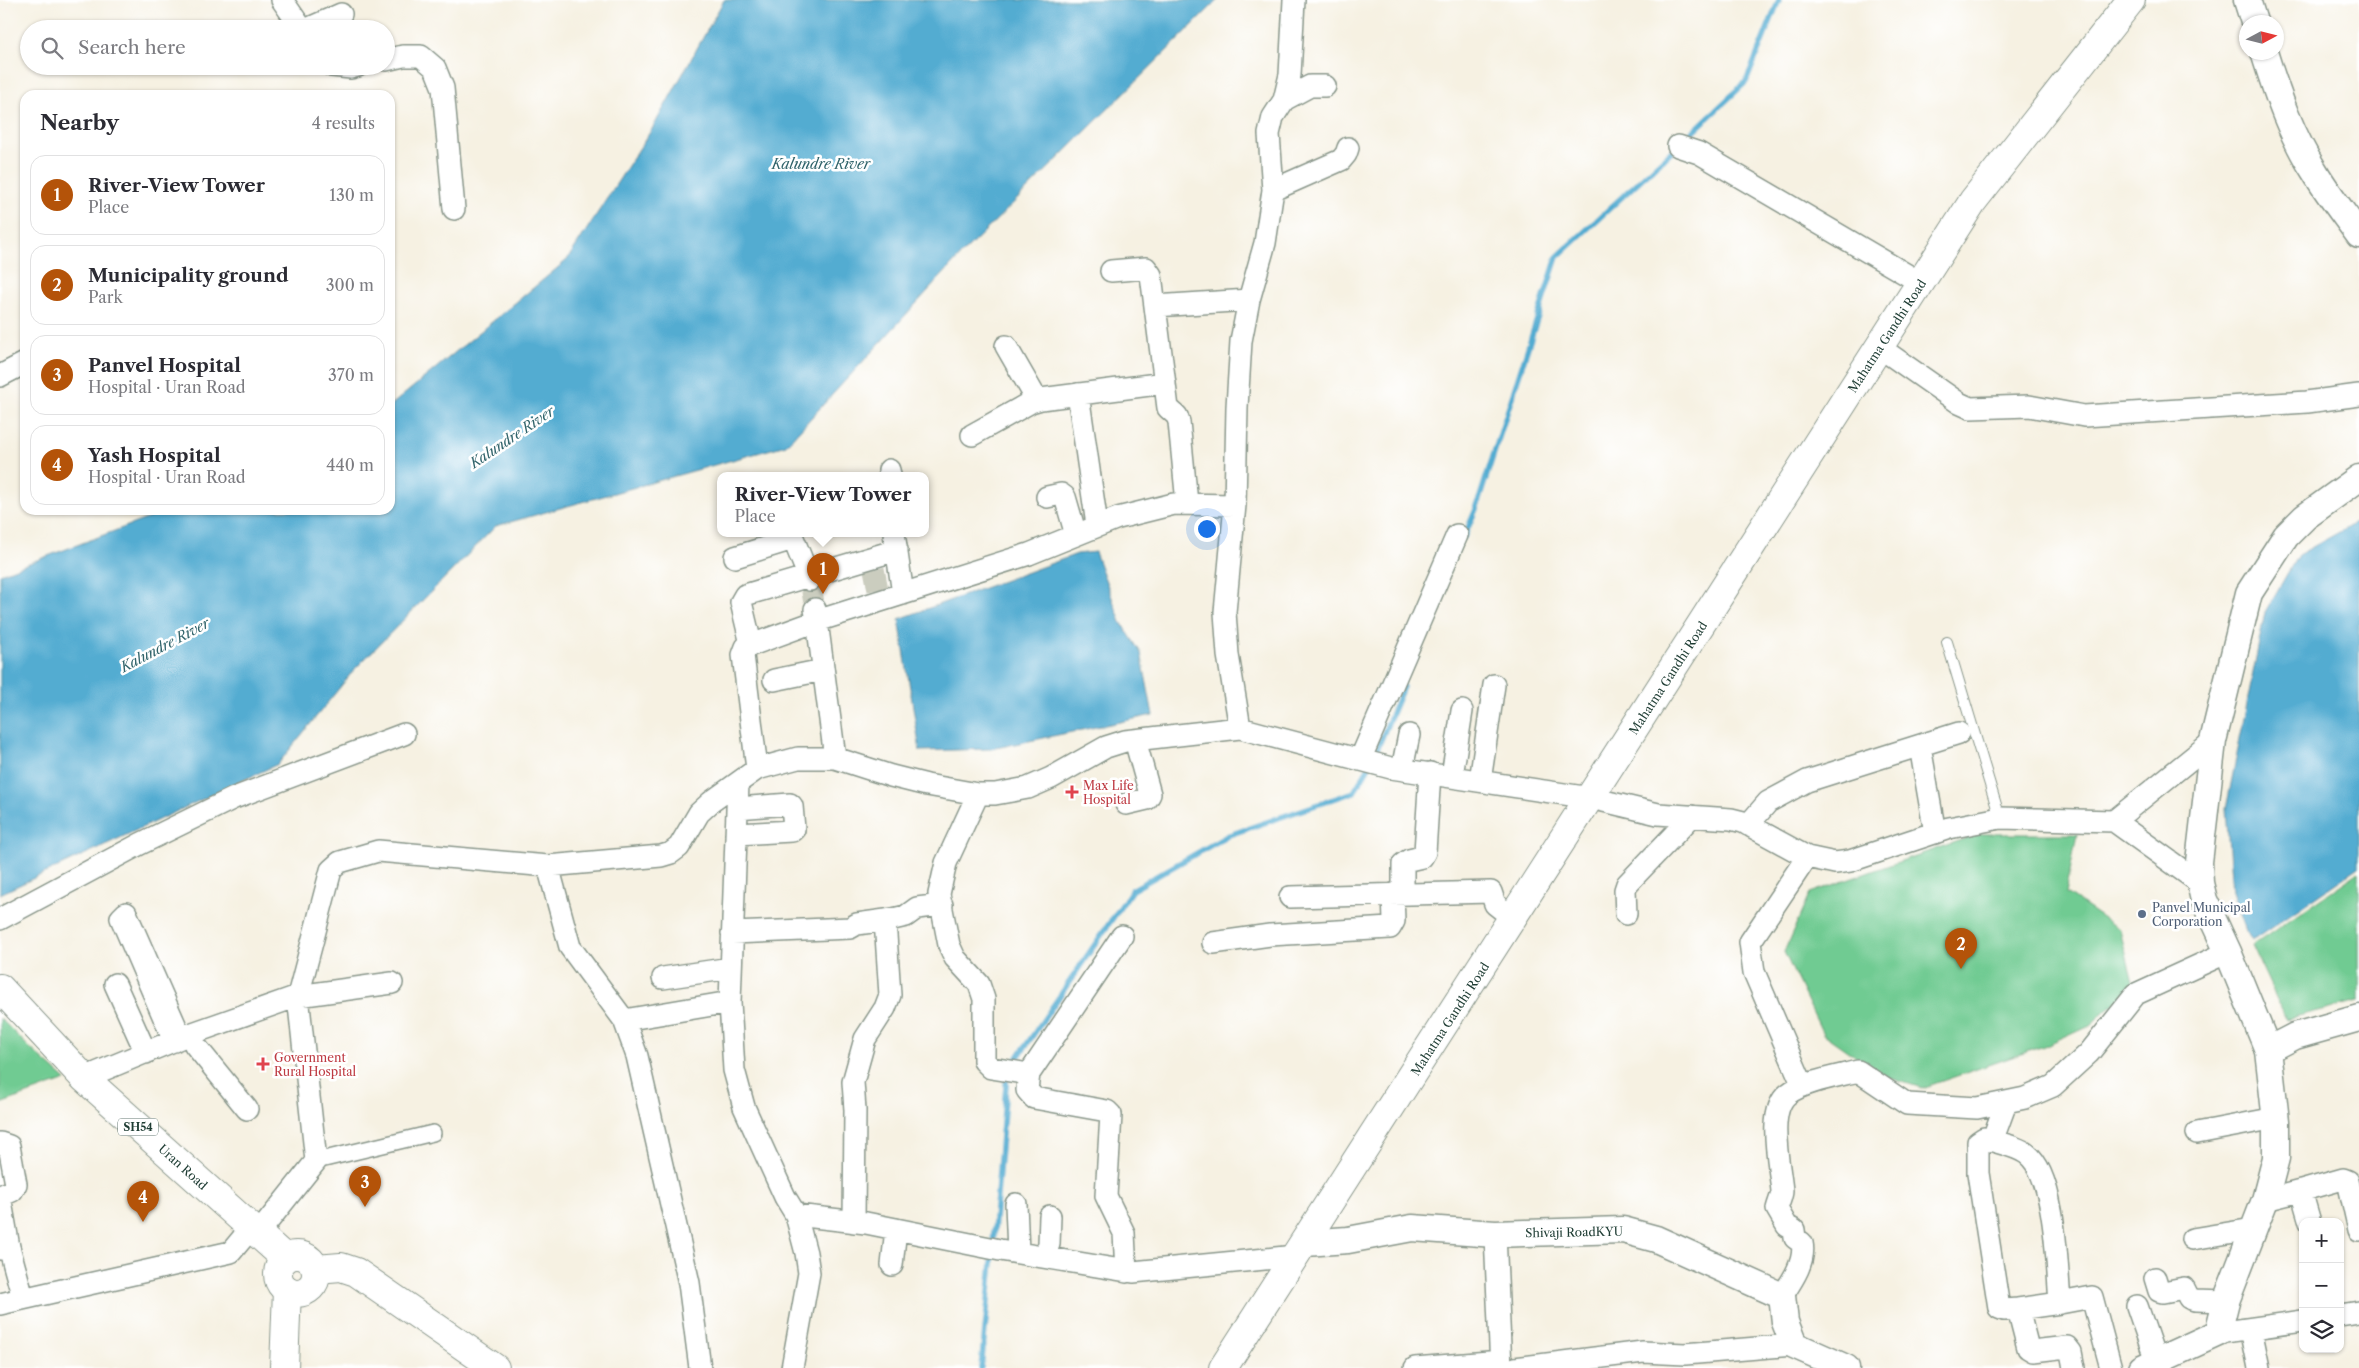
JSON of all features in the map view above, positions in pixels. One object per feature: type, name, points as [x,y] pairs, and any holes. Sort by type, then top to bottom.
[{"type":"main road","name":"Mahatma Gandhi Road","points":[[1223,1368],[1514,919],[1973,201],[2131,0]]},
{"type":"main road","name":"Uran Road","points":[[0,988],[84,1078],[285,1258]]},
{"type":"main road","points":[[292,1255],[306,1257],[316,1269],[314,1284],[308,1289],[294,1293],[287,1290],[278,1279],[277,1271],[285,1258],[292,1255]]},
{"type":"main road","points":[[316,1269],[341,1267],[356,1272],[495,1368]]},
{"type":"main road","points":[[287,1290],[287,1366]]},
{"type":"street","points":[[282,0],[296,20]]},
{"type":"street","points":[[2247,0],[2252,15]]},
{"type":"street","points":[[1240,728],[1226,634],[1225,612],[1235,505],[1241,351],[1249,300],[1265,243],[1273,190],[1268,134],[1273,116],[1284,100],[1290,75],[1293,5]]},
{"type":"street","points":[[327,20],[341,14]]},
{"type":"street","points":[[395,58],[421,56],[435,68],[443,88],[454,209]]},
{"type":"street","points":[[2267,60],[2281,105],[2297,140],[2314,172],[2359,235]]},
{"type":"street","points":[[1284,100],[1310,86],[1325,86]]},
{"type":"street","points":[[1678,146],[1699,153],[1921,283]]},
{"type":"street","points":[[1273,190],[1341,160],[1348,148]]},
{"type":"street","points":[[1111,271],[1146,268],[1151,275],[1168,408],[1177,416],[1179,422],[1187,503]]},
{"type":"street","points":[[1155,306],[1249,300]]},
{"type":"street","points":[[1006,346],[1037,400]]},
{"type":"street","points":[[1880,348],[1958,403],[1970,408],[2029,406],[2084,416],[2121,415],[2307,402],[2359,395]]},
{"type":"street","points":[[0,376],[20,366]]},
{"type":"street","points":[[972,436],[1037,400],[1165,382]]},
{"type":"street","points":[[1078,394],[1098,525]]},
{"type":"street","points":[[2218,1333],[2226,1301],[2265,1200],[2276,1158],[2276,1118],[2268,1050],[2228,952],[2204,900],[2200,883],[2199,862],[2213,741],[2249,593],[2286,536],[2305,517],[2359,478]]},
{"type":"street","points":[[1047,496],[1061,494],[1065,497],[1076,535]]},
{"type":"street","points":[[757,769],[744,655],[746,647],[751,644],[815,615],[1030,554],[1118,518],[1187,503],[1235,505]]},
{"type":"street","points":[[1360,760],[1457,535]]},
{"type":"street","points":[[735,557],[789,537]]},
{"type":"street","points":[[792,537],[808,578]]},
{"type":"street","points":[[892,593],[908,537]]},
{"type":"street","points":[[751,644],[741,602],[746,595],[884,555],[892,593]]},
{"type":"street","points":[[815,615],[835,758]]},
{"type":"street","points":[[774,680],[823,670]]},
{"type":"street","points":[[1480,781],[1494,685]]},
{"type":"street","points":[[1452,776],[1462,711]]},
{"type":"street","points":[[316,1161],[298,996],[331,870],[340,862],[378,851],[548,866],[672,853],[679,847],[699,813],[711,802],[757,769],[798,758],[835,758],[891,776],[978,794],[995,794],[1028,788],[1051,778],[1106,747],[1135,740],[1240,728],[1394,768],[1591,798],[1658,814],[1731,819],[1748,825],[1807,857],[1835,863],[1935,833],[2000,818],[2114,821],[2200,883]]},
{"type":"street","points":[[1748,825],[1768,802],[1807,781],[1959,733]]},
{"type":"street","points":[[0,919],[140,844],[234,798],[404,734]]},
{"type":"street","points":[[1394,768],[1409,735]]},
{"type":"street","points":[[1126,804],[1147,799],[1150,794],[1135,740]]},
{"type":"street","points":[[2114,821],[2213,741]]},
{"type":"street","points":[[1920,746],[1935,833]]},
{"type":"street","points":[[1213,943],[1270,935],[1390,928],[1394,921],[1403,864],[1409,860],[1422,857],[1425,852],[1430,773]]},
{"type":"street","points":[[738,783],[730,1002],[734,1070],[744,1107],[785,1198],[796,1215],[806,1252],[809,1273],[792,1368]]},
{"type":"street","points":[[978,794],[946,863],[939,894],[950,945],[955,958],[979,984],[984,999],[984,1061],[991,1068],[1026,1073]]},
{"type":"street","points":[[736,834],[792,831],[794,829],[792,806],[790,804],[737,808]]},
{"type":"street","points":[[1626,914],[1625,890],[1627,884],[1692,816]]},
{"type":"street","points":[[1803,1086],[1754,972],[1750,942],[1807,857]]},
{"type":"street","points":[[548,866],[570,947],[624,1020],[637,1056],[687,1275],[694,1310],[700,1368]]},
{"type":"street","points":[[1290,897],[1491,892],[1495,904],[1514,919]]},
{"type":"street","points":[[732,933],[850,928],[857,924],[906,916],[917,908],[942,905]]},
{"type":"street","points":[[182,1037],[126,913],[121,918],[182,1037],[195,1045],[247,1109]]},
{"type":"street","points":[[854,1222],[855,1110],[853,1082],[865,1039],[885,1008],[890,995],[884,920]]},
{"type":"street","points":[[1122,936],[1026,1073],[1027,1090],[1034,1098],[1107,1111],[1111,1115],[1106,1196],[1124,1233],[1126,1272]]},
{"type":"street","points":[[1794,1345],[1785,1322],[1782,1296],[1794,1277],[1804,1250],[1802,1243],[1795,1238],[1794,1230],[1788,1226],[1777,1209],[1782,1193],[1778,1162],[1777,1109],[1787,1094],[1803,1086],[1858,1071],[1907,1104],[1977,1108],[2025,1098],[2053,1086],[2089,1053],[2136,994],[2228,952]]},
{"type":"street","points":[[663,978],[731,968]]},
{"type":"street","points":[[84,1078],[182,1037],[298,996],[392,983]]},
{"type":"street","points":[[115,984],[146,1053]]},
{"type":"street","points":[[624,1020],[730,1002]]},
{"type":"street","points":[[2268,1050],[2295,1036],[2359,1018]]},
{"type":"street","points":[[1992,1141],[2006,1102]]},
{"type":"street","points":[[2197,1133],[2276,1118]]},
{"type":"street","points":[[0,1304],[231,1252],[254,1231],[316,1161],[433,1133]]},
{"type":"street","points":[[2060,1303],[2054,1229],[2042,1172],[2026,1153],[1984,1138],[1978,1142],[1978,1173],[1999,1308],[2004,1310],[2018,1309],[2060,1303],[2092,1297],[2111,1368]]},
{"type":"street","points":[[0,1143],[9,1146],[16,1184],[12,1191],[0,1196],[5,1248],[23,1298]]},
{"type":"street","points":[[2265,1200],[2343,1178],[2348,1181],[2359,1230]]},
{"type":"street","points":[[2301,1191],[2309,1218]]},
{"type":"street","points":[[1009,1251],[1016,1204]]},
{"type":"street","points":[[796,1215],[896,1229],[1126,1272],[1151,1272],[1300,1249]]},
{"type":"street","points":[[1044,1257],[1049,1244],[1050,1216]]},
{"type":"street","name":"Shivaji RoadKYU","points":[[1300,1249],[1412,1228],[1495,1234],[1623,1230],[1656,1240],[1782,1296]]},
{"type":"street","points":[[892,1265],[896,1229]]},
{"type":"street","points":[[2192,1239],[2253,1229]]},
{"type":"street","points":[[1495,1234],[1506,1366]]},
{"type":"street","points":[[2155,1278],[2158,1290],[2163,1292],[2184,1288],[2189,1298],[2195,1300],[2226,1301]]},
{"type":"street","points":[[2137,1306],[2149,1365],[2218,1333],[2299,1322]]},
{"type":"street","points":[[2018,1309],[2028,1348],[2034,1351],[2067,1347],[2071,1352],[2074,1368]]},
{"type":"street","points":[[2344,1314],[2359,1312]]},
{"type":"street","points":[[2251,1328],[2259,1368]]},
{"type":"street","points":[[1415,1368],[1506,1366],[1643,1352],[1685,1354],[1794,1345],[1846,1368]]},
{"type":"lane","points":[[1947,642],[2000,818]]},
{"type":"green space","points":[[1978,834],[2077,834],[2066,893],[2120,930],[2134,986],[2090,1025],[2044,1046],[1922,1088],[1883,1076],[1823,1034],[1784,952],[1810,893]]},
{"type":"green space","points":[[2359,872],[2359,1001],[2286,1019],[2252,946]]},
{"type":"green space","points":[[0,1018],[29,1047],[66,1080],[0,1104]]},
{"type":"water","name":"Kalundre River","points":[[724,0],[1218,0],[961,255],[786,445],[496,526],[354,670],[278,764],[0,894],[0,574],[157,515],[395,515],[395,402],[567,260],[652,129]]},
{"type":"water","points":[[2359,521],[2359,867],[2252,941],[2246,931],[2232,892],[2226,809],[2265,612],[2298,555]]},
{"type":"water","points":[[1095,552],[1121,622],[1141,653],[1153,715],[991,749],[920,751],[899,619],[1077,554]]},
{"type":"waterway","points":[[1682,142],[1746,82],[1779,0]]},
{"type":"waterway","points":[[1464,537],[1476,509],[1557,257],[1675,148]]},
{"type":"waterway","points":[[1373,759],[1403,687]]},
{"type":"waterway","points":[[1012,1066],[1132,890],[1229,835],[1354,792],[1369,767]]},
{"type":"waterway","points":[[993,1244],[1007,1074]]},
{"type":"waterway","points":[[981,1368],[993,1253]]},
{"type":"tunnel","points":[[874,569],[878,590]]},
{"type":"tunnel","points":[[810,580],[815,609]]},
{"type":"place","name":"River-View Tower","points":[[823,594]]},
{"type":"place","name":"Max Life Hospital","points":[[1072,792]]},
{"type":"place","name":"Panvel Municipal Corporation","points":[[2142,914]]},
{"type":"place","name":"Municipality ground","points":[[1961,969]]},
{"type":"place","name":"Government Rural Hospital","points":[[263,1064]]},
{"type":"place","name":"Panvel Hospital","points":[[365,1207]]},
{"type":"place","name":"Yash Hospital","points":[[143,1222]]}]
